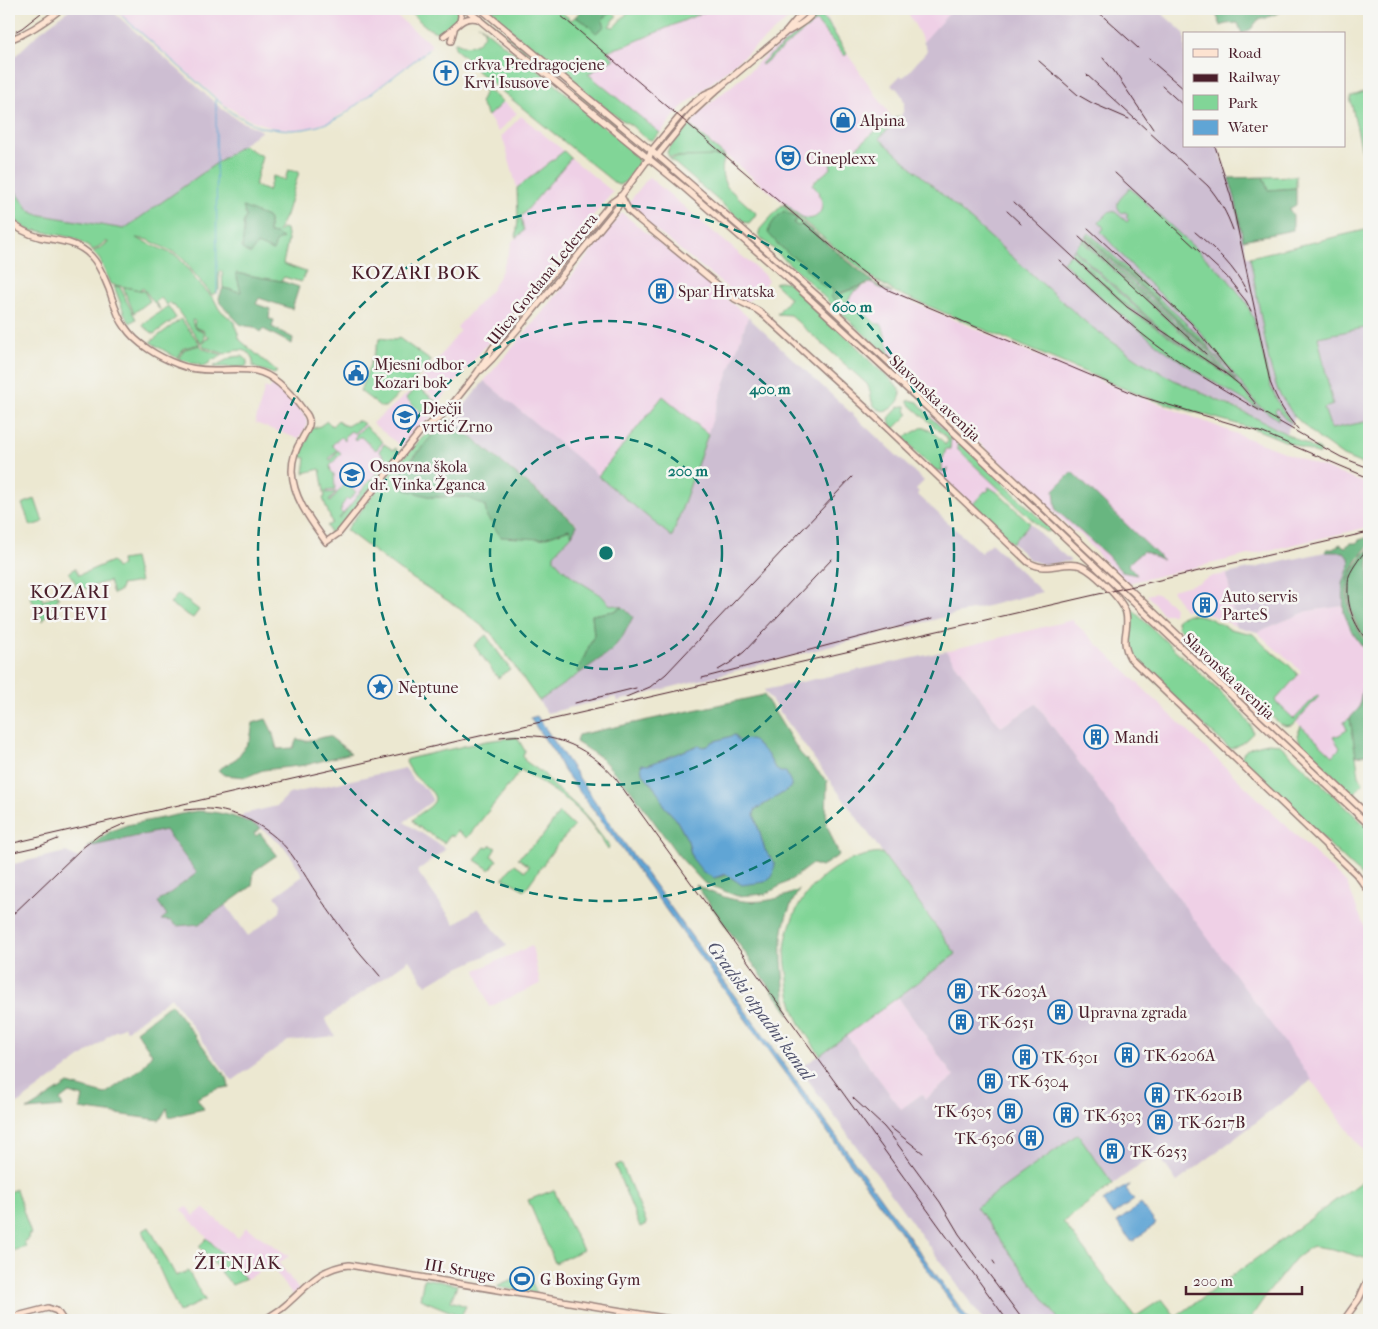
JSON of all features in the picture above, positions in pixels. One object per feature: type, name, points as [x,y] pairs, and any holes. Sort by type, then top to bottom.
[{"type":"street","points":[[9,40],[44,23],[61,9]]},
{"type":"street","points":[[444,36],[455,28],[460,21],[462,16],[460,9]]},
{"type":"street","name":"Slavonska avenija","points":[[466,9],[649,158],[792,282],[1369,825]]},
{"type":"street","name":"Slavonska avenija","points":[[480,9],[651,150],[750,236],[887,360],[1369,816]]},
{"type":"street","points":[[720,88],[705,94],[690,105],[651,150],[649,158],[657,156],[685,121],[720,88],[786,32],[809,9]]},
{"type":"street","points":[[786,32],[800,25],[816,9]]},
{"type":"street","points":[[460,21],[468,18],[479,19]]},
{"type":"street","points":[[451,41],[455,28]]},
{"type":"street","name":"Ulica Gordana Lederera","points":[[477,374],[492,349],[516,318],[601,215],[620,196],[649,158]]},
{"type":"street","points":[[620,196],[635,217],[735,299],[757,310],[764,316],[875,416],[1028,562],[1050,568],[1078,565],[1088,570],[1120,601],[1126,611],[1124,641],[1130,658],[1356,874],[1369,891]]},
{"type":"street","name":"Ulica Gordana Lederera","points":[[9,221],[37,236],[69,242],[82,248],[91,256],[102,272],[124,326],[133,337],[147,348],[170,361],[198,370],[252,371],[262,373],[274,379],[290,395],[309,418],[309,426],[294,455],[292,470],[294,482],[303,508],[326,542],[339,533],[419,432],[442,416],[522,324],[616,208],[619,204],[620,196]]},
{"type":"street","points":[[616,208],[621,206],[627,207]]},
{"type":"street","name":"III. Struge","points":[[264,1320],[280,1310],[309,1283],[326,1271],[343,1265],[359,1266],[676,1320]]},
{"type":"street","points":[[1344,1320],[1359,1299],[1369,1278]]},
{"type":"street","points":[[9,1318],[44,1309],[54,1310],[59,1313],[63,1320]]},
{"type":"shaded area","points":[[70,9],[87,9],[91,13],[96,9],[110,9],[222,109],[240,121],[262,131],[124,229],[36,214],[30,211],[9,182],[9,62],[40,32]]},
{"type":"shaded area","points":[[114,9],[388,9],[431,44],[431,47],[350,109],[330,121],[311,127],[294,129],[271,127],[246,118],[225,105]]},
{"type":"shaded area","points":[[711,9],[801,9],[681,108],[660,133],[588,74],[614,59],[606,51],[627,45]]},
{"type":"shaded area","points":[[906,9],[954,9],[924,42]]},
{"type":"shaded area","points":[[953,9],[1157,9],[1183,32],[1183,148],[1219,148],[1235,198],[1247,257],[1250,257],[1269,362],[1278,391],[1295,417],[1286,433],[1174,380],[1142,362],[1089,325],[879,138],[901,116],[904,109],[902,96],[891,85],[900,76],[906,75],[926,52],[927,49],[923,42]]},
{"type":"shaded area","points":[[819,14],[828,20],[846,52],[892,118],[846,156],[830,163],[831,168],[812,183],[823,202],[823,208],[817,216],[808,219],[794,211],[691,125],[697,118],[697,114],[784,40]]},
{"type":"shaded area","points":[[503,102],[517,113],[498,132],[488,116]]},
{"type":"shaded area","points":[[521,116],[564,151],[517,188],[501,137]]},
{"type":"shaded area","points":[[570,158],[613,192],[440,401],[417,383],[460,331],[457,327],[492,289],[502,270],[513,240],[524,231],[521,217]]},
{"type":"shaded area","points":[[649,177],[762,273],[768,280],[758,296],[755,294],[745,302],[631,210],[629,202]]},
{"type":"shaded area","points":[[622,213],[748,317],[672,537],[484,381],[552,301]]},
{"type":"shaded area","points":[[872,283],[1022,349],[1369,485],[1369,527],[1128,583],[1106,563],[1081,535],[1072,530],[888,357],[890,355],[884,329],[860,309],[855,307],[839,311],[831,304],[846,303],[855,290]]},
{"type":"shaded area","points":[[748,317],[924,481],[916,489],[919,492],[917,494],[981,553],[991,543],[1042,592],[618,701],[616,697],[547,713],[539,701],[611,651],[623,636],[633,617],[623,607],[609,604],[601,595],[562,568],[554,559],[553,554],[572,535],[577,524],[452,421],[484,381],[672,536]]},
{"type":"shaded area","points":[[1369,327],[1369,421],[1331,429],[1324,408],[1333,405],[1318,336]]},
{"type":"shaded area","points":[[274,383],[296,404],[307,420],[307,426],[299,439],[255,423],[265,387],[269,389]]},
{"type":"shaded area","name":"Dječji vrtić Zrno","points":[[417,386],[440,402],[431,418],[402,447],[372,423]]},
{"type":"shaded area","points":[[918,402],[960,442],[957,443],[958,450],[1000,489],[997,492],[989,487],[989,490],[985,491],[973,504],[976,509],[932,468],[942,472],[947,471],[942,470],[942,462],[946,449],[950,449],[951,438]]},
{"type":"shaded area","name":"Osnovna škola dr. Vinka Žganca","points":[[360,421],[393,451],[398,453],[341,525],[329,507],[324,486],[327,445]]},
{"type":"shaded area","points":[[1030,523],[1071,561],[1045,565],[1030,560],[1012,543]]},
{"type":"shaded area","points":[[1335,551],[1344,552],[1349,558],[1350,564],[1343,584],[1343,606],[1308,611],[1257,632],[1235,626],[1227,574]]},
{"type":"shaded area","points":[[1227,574],[1235,626],[1195,608],[1184,610],[1172,590],[1198,583],[1213,576]]},
{"type":"shaded area","points":[[1154,593],[1174,606],[1173,614],[1163,614],[1147,595]]},
{"type":"shaded area","points":[[1343,606],[1344,613],[1358,641],[1365,650],[1365,673],[1359,708],[1347,719],[1347,729],[1339,735],[1340,748],[1333,756],[1296,722],[1318,696],[1294,719],[1274,701],[1301,672],[1257,632],[1308,611]]},
{"type":"shaded area","points":[[1072,620],[1347,884],[1369,938],[1369,1159],[1036,704],[1001,727],[946,651]]},
{"type":"shaded area","points":[[946,651],[1001,727],[1036,704],[1312,1080],[1177,1182],[1157,1153],[1113,1184],[1078,1134],[976,1207],[1059,1320],[983,1320],[800,1069],[846,1035],[901,1109],[922,1094],[925,1099],[954,1077],[898,997],[956,954],[764,690]]},
{"type":"shaded area","points":[[405,768],[414,781],[426,789],[432,801],[404,822],[446,849],[417,871],[455,924],[478,908],[507,946],[443,975],[426,985],[409,960],[325,1019],[335,1036],[288,1041],[232,1081],[171,997],[127,1030],[124,1026],[115,1031],[9,1110],[9,865],[66,852],[79,858],[88,847],[165,829],[197,873],[158,902],[167,915],[161,920],[171,921],[177,926],[199,924],[226,905],[248,936],[280,912],[281,904],[275,896],[303,876],[282,845],[261,828],[241,819],[243,814],[277,806],[289,794]]},
{"type":"shaded area","points":[[532,946],[540,984],[489,1007],[476,970]]},
{"type":"shaded area","points":[[898,997],[954,1077],[925,1099],[922,1094],[901,1109],[846,1035]]},
{"type":"shaded area","points":[[188,1207],[194,1216],[203,1208],[238,1238],[246,1227],[289,1256],[279,1263],[299,1290],[293,1295],[271,1266],[246,1279],[181,1210]]},
{"type":"green space","points":[[407,9],[458,9],[460,18],[451,29],[438,32],[421,23]]},
{"type":"green space","points":[[490,9],[558,9],[571,20],[575,17],[586,23],[602,19],[612,12],[617,16],[609,26],[614,27],[631,9],[711,9],[627,45],[607,51],[614,59],[588,74],[660,133],[652,140],[643,136],[617,117],[510,30]]},
{"type":"green space","points":[[582,9],[603,9],[609,10],[611,13],[602,19],[605,26],[596,33],[586,23],[575,17]]},
{"type":"green space","points":[[1214,9],[1284,9],[1258,20],[1251,29],[1246,32],[1241,32],[1238,23],[1221,26]]},
{"type":"green space","points":[[479,12],[641,145],[478,13]]},
{"type":"green space","points":[[817,17],[822,17],[827,21],[847,54],[845,56],[816,21],[761,64],[766,59]]},
{"type":"green space","points":[[478,24],[515,54],[527,60],[635,153],[638,165],[625,182],[619,185],[616,184],[477,71],[455,48],[454,43],[456,42],[470,46],[481,39],[484,35],[484,30]]},
{"type":"green space","points":[[484,87],[503,102],[488,116],[480,103],[485,91]]},
{"type":"green space","points":[[1369,90],[1369,183],[1350,97]]},
{"type":"green space","points":[[899,116],[900,118],[879,138],[1089,325],[1142,362],[1174,380],[1256,418],[1315,449],[1316,447],[1321,451],[1319,455],[1258,430],[1166,404],[1132,392],[895,292],[869,276],[783,204],[785,203],[797,214],[805,218],[810,219],[818,215],[822,203],[819,193],[812,184],[831,168],[830,163],[846,156],[891,118]]},
{"type":"green space","points":[[689,125],[725,156],[669,157],[667,152],[669,148]]},
{"type":"green space","points":[[242,145],[262,156],[255,186],[268,191],[273,176],[285,180],[288,170],[299,172],[286,215],[278,231],[283,228],[286,229],[288,240],[283,264],[306,272],[301,282],[284,277],[281,281],[236,273],[241,292],[223,288],[222,271],[219,271],[219,290],[212,295],[185,261],[177,254],[148,240],[136,238],[177,256],[214,299],[219,309],[234,322],[240,340],[277,372],[274,374],[253,367],[251,356],[245,351],[240,350],[225,354],[204,347],[202,344],[209,336],[206,336],[203,330],[196,328],[204,334],[204,340],[201,343],[173,304],[170,302],[167,305],[161,298],[155,302],[159,309],[142,287],[140,290],[110,284],[100,260],[93,252],[108,242],[92,251],[74,238],[35,230],[34,232],[27,229],[16,221],[17,219],[9,216],[9,213],[15,213],[17,209],[9,199],[9,182],[30,211],[36,214],[124,229]],"holes":[[[244,208],[267,217],[269,220],[269,233],[276,234],[257,244],[250,254],[242,249],[246,217]]]},
{"type":"green space","points":[[564,151],[571,158],[521,217],[524,231],[516,238],[518,220],[517,188]]},
{"type":"green space","points":[[725,157],[722,169],[727,187],[756,213],[749,223],[743,222],[670,159]]},
{"type":"green space","points":[[1296,176],[1296,188],[1268,190],[1263,177]]},
{"type":"green space","points":[[1263,177],[1268,190],[1296,188],[1296,205],[1289,209],[1293,215],[1293,230],[1243,240],[1229,178]]},
{"type":"green space","points":[[1130,188],[1226,277],[1246,302],[1255,322],[1270,385],[1280,406],[1292,423],[1285,419],[1277,408],[1275,411],[1278,415],[1278,420],[1258,405],[1196,327],[1142,277],[1101,232],[1104,228],[1099,222],[1110,211],[1115,212],[1127,222],[1129,220],[1126,217],[1128,214],[1122,213],[1119,209],[1118,203]]},
{"type":"green space","points":[[782,205],[874,283],[892,293],[878,287],[793,223],[796,218],[775,242],[799,260],[837,295],[864,285],[855,290],[846,303],[831,304],[759,236],[760,229]]},
{"type":"green space","points":[[243,207],[267,217],[269,220],[269,233],[283,238],[276,242],[273,251],[257,244],[251,254],[242,249],[243,223],[246,217]]},
{"type":"green space","points":[[784,211],[796,218],[797,220],[793,223],[798,226],[803,224],[873,282],[837,294],[839,297],[835,301],[831,297],[832,293],[835,292],[830,288],[824,287],[806,269],[802,262],[791,256],[768,233],[774,220]]},
{"type":"green space","points":[[1369,229],[1369,327],[1318,337],[1333,405],[1324,408],[1331,429],[1369,421],[1369,467],[1343,456],[1318,438],[1294,416],[1278,391],[1269,362],[1250,257]]},
{"type":"green space","points":[[1089,233],[1204,340],[1212,351],[1087,235]]},
{"type":"green space","points":[[1087,236],[1213,353],[1225,366],[1085,237]]},
{"type":"green space","points":[[1084,238],[1230,373],[1237,382],[1083,240]]},
{"type":"green space","points":[[1082,241],[1223,371],[1161,329],[1074,249]]},
{"type":"green space","points":[[1073,250],[1158,328],[1124,303],[1071,253]]},
{"type":"green space","points":[[1070,254],[1134,313],[1230,377],[1242,388],[1259,409],[1197,372],[1159,346],[1113,308],[1063,262]]},
{"type":"green space","points":[[236,273],[281,281],[299,287],[292,309],[259,298],[256,304],[270,309],[269,319],[274,320],[272,327],[293,338],[292,344],[263,329],[261,332],[254,327],[240,324],[220,303],[219,298],[223,288],[241,292]]},
{"type":"green space","points":[[780,281],[787,282],[792,286],[895,384],[901,394],[894,406],[885,411],[876,407],[873,404],[867,384],[790,315],[777,314],[790,298],[774,283]]},
{"type":"green space","points":[[114,286],[120,287],[136,319],[130,323],[125,315]]},
{"type":"green space","points":[[124,287],[144,291],[150,301],[134,313]]},
{"type":"green space","points":[[853,305],[853,309],[855,308],[854,305],[863,307],[860,309],[876,324],[881,324],[889,357],[839,311],[839,309]]},
{"type":"green space","points":[[168,306],[176,318],[154,334],[143,326],[143,324]]},
{"type":"green space","points":[[181,319],[200,344],[184,348],[177,358],[150,342]]},
{"type":"green space","points":[[380,338],[395,340],[399,338],[431,361],[385,407],[381,407],[360,391]]},
{"type":"green space","points":[[200,345],[204,349],[223,355],[204,366],[178,359],[185,349]]},
{"type":"green space","points":[[242,356],[247,361],[245,367],[213,367],[232,357]]},
{"type":"green space","points":[[417,386],[439,404],[429,416],[424,412],[422,414],[406,398]]},
{"type":"green space","points":[[663,396],[708,434],[672,537],[598,476]]},
{"type":"green space","points":[[910,400],[918,402],[930,417],[949,434],[951,438],[950,449],[946,449],[942,462],[942,470],[947,471],[948,468],[947,472],[935,470],[904,440],[903,438],[923,427],[936,434],[945,445],[948,441],[946,437],[908,403]]},
{"type":"green space","points":[[906,406],[907,413],[909,414],[893,429],[889,418],[899,407]]},
{"type":"green space","points":[[447,417],[577,525],[572,535],[569,529],[541,539],[501,537],[487,517],[485,506],[466,497],[431,497],[405,490],[398,477]]},
{"type":"green space","points":[[338,420],[341,424],[347,426],[358,421],[364,424],[354,433],[351,431],[345,436],[345,441],[341,437],[332,445],[337,450],[329,459],[331,460],[338,450],[341,453],[330,466],[334,474],[335,490],[327,491],[326,493],[336,492],[329,501],[345,483],[356,492],[349,500],[347,498],[341,507],[340,511],[343,514],[371,479],[374,481],[372,479],[387,460],[379,451],[384,444],[393,450],[396,448],[398,452],[365,495],[362,496],[363,498],[337,531],[331,535],[327,526],[332,523],[323,498],[325,497],[320,469],[304,473],[306,458],[301,457],[302,450],[309,437],[307,435],[311,429],[327,421],[332,426]]},
{"type":"green space","points":[[366,426],[383,442],[376,450],[361,437],[356,441],[354,439],[356,434]]},
{"type":"green space","points":[[427,433],[432,436],[409,462],[431,497],[466,497],[486,506],[487,517],[541,539],[570,529],[572,535],[554,554],[554,559],[577,580],[601,595],[609,604],[623,607],[615,611],[592,615],[594,635],[578,671],[580,673],[539,701],[491,633],[456,606],[399,570],[346,530],[391,471]]},
{"type":"green space","points":[[958,442],[1052,530],[1047,532],[1041,528],[958,450]]},
{"type":"green space","points":[[1072,472],[1163,560],[1143,551],[1128,564],[1137,575],[1122,572],[1107,555],[1056,510],[1054,490]]},
{"type":"green space","points":[[989,487],[997,492],[1030,523],[1012,543],[973,504],[985,491],[989,490]]},
{"type":"green space","points":[[35,499],[43,522],[31,526],[22,504]]},
{"type":"green space","points":[[1369,537],[1369,545],[1352,570],[1348,582],[1347,595],[1353,619],[1369,645],[1369,754],[1356,756],[1350,718],[1359,708],[1365,673],[1365,650],[1352,632],[1344,613],[1343,584],[1350,564],[1349,558],[1344,552],[1325,552],[1327,549],[1333,549],[1340,544],[1345,547]]},
{"type":"green space","points":[[1369,548],[1369,642],[1359,628],[1352,612],[1349,603],[1348,586],[1351,573]]},
{"type":"green space","points":[[134,558],[140,582],[121,585],[121,590],[113,594],[109,581],[80,590],[69,573],[75,568],[79,575],[112,561],[116,568],[122,566],[121,560]]},
{"type":"green space","points":[[40,592],[43,601],[56,594],[59,597],[43,621],[30,596]]},
{"type":"green space","points":[[178,594],[199,610],[193,618],[170,604]]},
{"type":"green space","points":[[1124,602],[1239,710],[1251,726],[1253,733],[1237,746],[1230,749],[1139,666],[1130,648],[1131,619]]},
{"type":"green space","points":[[623,607],[633,617],[623,636],[611,651],[580,673],[578,671],[594,635],[592,615],[614,611]]},
{"type":"green space","points":[[1188,614],[1209,618],[1230,629],[1253,634],[1267,648],[1288,664],[1298,675],[1275,701],[1294,719],[1317,695],[1319,696],[1294,724],[1287,726],[1280,724],[1216,666],[1178,627],[1177,621],[1179,618]]},
{"type":"green space","points":[[486,635],[510,669],[498,678],[474,645]]},
{"type":"green space","points":[[764,695],[800,753],[827,781],[826,823],[839,855],[821,867],[812,864],[792,879],[766,894],[737,896],[704,883],[678,855],[631,790],[601,758],[576,742],[578,735]],"holes":[[[735,735],[738,741],[767,754],[775,768],[791,788],[755,810],[754,814],[765,850],[775,864],[714,878],[692,858],[688,841],[676,819],[664,806],[660,795],[642,772],[641,764],[648,765],[699,745],[703,747],[708,746],[712,742]]]},
{"type":"green space","points":[[1350,718],[1359,775],[1363,783],[1353,795],[1300,743],[1297,735],[1301,726],[1333,756],[1340,748],[1333,737],[1347,730],[1344,722]]},
{"type":"green space","points":[[266,719],[272,731],[277,749],[293,748],[297,739],[306,741],[329,736],[351,753],[306,765],[263,770],[246,777],[224,775],[218,770],[237,758],[250,740],[253,723]]},
{"type":"green space","points":[[517,737],[525,751],[523,756],[525,761],[544,774],[553,785],[582,811],[609,846],[608,850],[578,810],[555,792],[521,770],[467,838],[457,831],[453,837],[450,835],[444,843],[416,825],[413,820],[427,809],[435,799],[431,791],[416,778],[406,762],[407,759],[486,741]]},
{"type":"green space","points":[[1268,743],[1279,744],[1369,829],[1369,886],[1358,872],[1242,761],[1242,757],[1247,750]]},
{"type":"green space","points":[[196,811],[229,815],[261,828],[254,833],[256,836],[260,833],[277,855],[254,871],[252,886],[199,924],[177,926],[171,921],[161,920],[167,915],[158,902],[197,873],[165,830],[88,847],[111,831],[127,825]]},
{"type":"green space","points":[[559,813],[574,827],[556,846],[525,890],[503,878],[515,864],[525,871],[529,866],[518,858],[542,837]]},
{"type":"green space","points":[[491,845],[496,848],[491,856],[497,860],[490,870],[475,860],[485,847],[488,848]]},
{"type":"green space","points":[[882,853],[956,954],[820,1055],[800,1024],[791,1000],[785,950],[791,924],[798,907],[819,880],[848,861]]},
{"type":"green space","points":[[696,885],[722,896],[747,901],[772,899],[799,890],[788,911],[782,940],[784,989],[790,1015]]},
{"type":"green space","points":[[171,1004],[227,1078],[229,1087],[217,1089],[197,1098],[204,1109],[169,1117],[167,1108],[160,1120],[80,1109],[83,1097],[69,1093],[60,1100],[63,1107],[27,1110],[68,1084],[105,1094],[142,1068],[152,1054],[136,1031]]},
{"type":"green space","points":[[1078,1134],[1113,1184],[1063,1222],[1135,1317],[1162,1299],[1176,1317],[1369,1176],[1368,1255],[1364,1258],[1333,1249],[1312,1246],[1296,1258],[1249,1320],[1059,1320],[976,1207]]},
{"type":"green space","points":[[621,1163],[647,1224],[640,1227],[615,1166]]},
{"type":"green space","points":[[16,1189],[31,1234],[28,1235],[29,1239],[24,1241],[26,1247],[9,1252],[9,1192]]},
{"type":"green space","points":[[554,1190],[583,1250],[555,1263],[528,1200]]},
{"type":"green space","points":[[149,1227],[176,1276],[188,1271],[205,1300],[179,1312],[143,1233]]},
{"type":"green space","points":[[207,1238],[246,1279],[232,1285],[199,1246]]},
{"type":"green space","name":"G Boxing Gym","points":[[528,1273],[537,1294],[498,1287],[498,1285]]},
{"type":"green space","points":[[424,1278],[457,1285],[451,1301],[466,1306],[461,1316],[420,1299]]},
{"type":"water","points":[[537,716],[609,822],[969,1320],[964,1320],[562,768],[555,754],[530,718]]},
{"type":"water","points":[[735,735],[738,741],[747,739],[754,741],[767,754],[775,768],[780,772],[786,772],[792,785],[791,788],[755,810],[754,814],[765,850],[775,864],[773,875],[765,882],[742,885],[726,874],[714,878],[703,872],[692,858],[688,841],[676,819],[664,806],[660,795],[642,772],[641,764],[648,765],[699,745],[703,747],[708,746],[712,742]]},
{"type":"water","points":[[1130,1185],[1126,1190],[1134,1200],[1113,1215],[1103,1202],[1124,1187]]},
{"type":"water","points":[[1141,1204],[1156,1224],[1132,1242],[1117,1222]]},
{"type":"waterway","points":[[114,9],[232,113],[259,127],[291,130],[304,129],[332,121],[342,116],[428,50]]},
{"type":"waterway","points":[[216,100],[217,294]]},
{"type":"tram line","points":[[9,35],[22,28],[46,9]]},
{"type":"railway","points":[[553,9],[856,267],[886,289],[1142,397],[1263,433],[1369,478]]},
{"type":"railway","points":[[1095,9],[1138,48]]},
{"type":"railway","points":[[1103,58],[1114,71],[1153,129]]},
{"type":"railway","points":[[1149,59],[1183,88]]},
{"type":"railway","points":[[1039,61],[1078,95],[1129,119]]},
{"type":"railway","points":[[1087,75],[1208,186],[1222,206],[1233,230]]},
{"type":"railway","points":[[1162,86],[1183,105]]},
{"type":"railway","points":[[1216,148],[1231,197],[1270,382],[1282,407],[1298,429]]},
{"type":"railway","points":[[1115,173],[1226,276],[1246,301],[1251,311]]},
{"type":"railway","points":[[1014,202],[1127,307],[1225,373],[1241,386],[1256,404]]},
{"type":"railway","points":[[1007,211],[1021,224]]},
{"type":"railway","points":[[1088,228],[1191,323],[1232,374]]},
{"type":"railway","points":[[1195,232],[1218,252],[1237,275],[1247,292]]},
{"type":"railway","points":[[1079,237],[1206,354]]},
{"type":"railway","points":[[1059,260],[1127,321],[1155,344],[1188,367],[1321,446],[1341,457],[1369,468]]},
{"type":"railway","points":[[626,697],[650,687],[666,674],[852,477]]},
{"type":"railway","points":[[9,844],[1369,532]]},
{"type":"railway","points":[[1369,547],[1350,573],[1348,588],[1349,604],[1353,618],[1369,643]]},
{"type":"railway","points":[[718,670],[744,652],[832,559]]},
{"type":"railway","points":[[702,678],[933,618]]},
{"type":"railway","points":[[575,703],[636,688]]},
{"type":"railway","points":[[500,737],[534,736],[564,742],[591,756],[616,779],[1007,1320]]},
{"type":"railway","points":[[184,810],[210,809],[240,816],[261,827],[280,841],[359,952],[380,976]]},
{"type":"railway","points":[[9,918],[81,849],[99,835],[126,823]]},
{"type":"railway","points":[[9,853],[40,846],[58,839]]},
{"type":"railway","points":[[853,1098],[893,1138],[940,1202],[959,1234],[1023,1320]]},
{"type":"railway","points":[[890,1127],[923,1153]]},
{"type":"place","name":"crkva Predragocjene Krvi Isusove","points":[[446,73]]},
{"type":"place","name":"Alpina","points":[[843,120]]},
{"type":"place","name":"Cineplexx","points":[[788,158]]},
{"type":"place","name":"Spar Hrvatska","points":[[661,291]]},
{"type":"place","name":"Mjesni odbor Kozari bok","points":[[356,373]]},
{"type":"place","name":"Dječji vrtić Zrno","points":[[405,417]]},
{"type":"place","name":"Osnovna škola dr. Vinka Žganca","points":[[352,475]]},
{"type":"place","name":"Auto servis ParteS","points":[[1205,605]]},
{"type":"place","name":"Neptune","points":[[380,687]]},
{"type":"place","name":"Mandi","points":[[1096,737]]},
{"type":"place","name":"TK-6203A","points":[[960,991]]},
{"type":"place","name":"Upravna zgrada","points":[[1060,1012]]},
{"type":"place","name":"TK-6251","points":[[961,1022]]},
{"type":"place","name":"TK-6206A","points":[[1127,1055]]},
{"type":"place","name":"TK-6301","points":[[1025,1057]]},
{"type":"place","name":"TK-6304","points":[[990,1081]]},
{"type":"place","name":"TK-6201B","points":[[1157,1095]]},
{"type":"place","name":"TK-6305","points":[[1010,1111]]},
{"type":"place","name":"TK-6303","points":[[1066,1115]]},
{"type":"place","name":"TK-6217B","points":[[1160,1122]]},
{"type":"place","name":"TK-6306","points":[[1031,1138]]},
{"type":"place","name":"TK-6253","points":[[1112,1151]]},
{"type":"place","name":"G Boxing Gym","points":[[522,1279]]},
{"type":"district","name":"KOZARI BOK","points":[[416,273]]},
{"type":"district","name":"KOZARI PUTEVI","points":[[70,603]]},
{"type":"district","name":"ŽITNJAK","points":[[238,1263]]},
{"type":"water label","name":"Gradski otpadni kanal","points":[[760,1011]]}]
